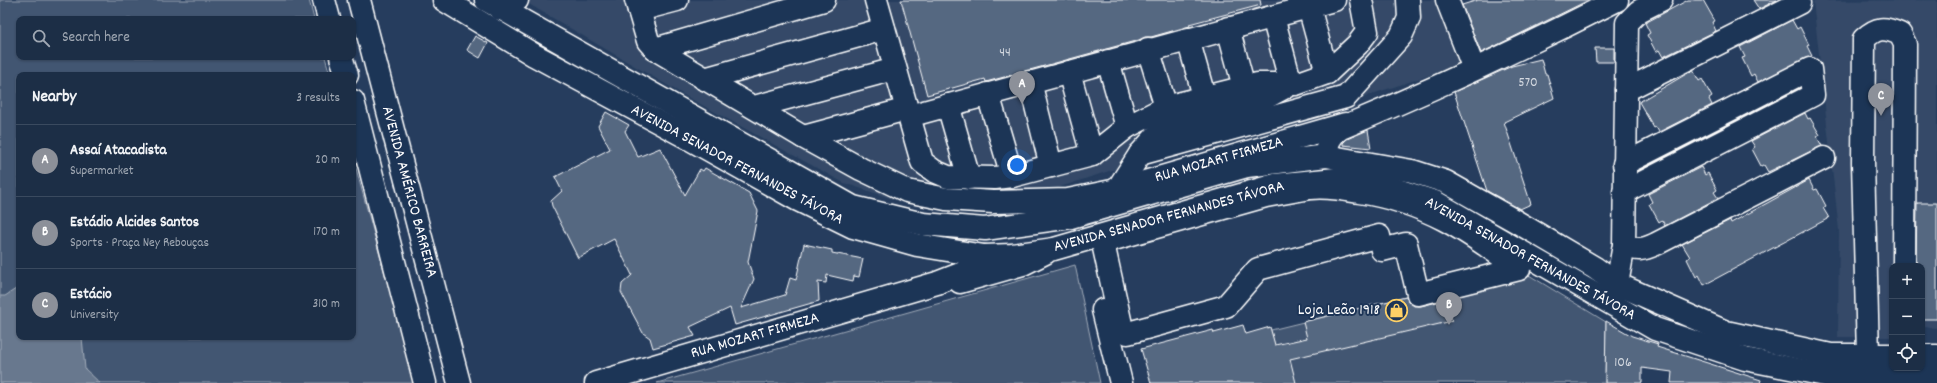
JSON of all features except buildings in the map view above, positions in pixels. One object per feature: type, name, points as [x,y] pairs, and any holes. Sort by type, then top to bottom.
[{"type":"main road","points":[[324,0],[328,16]]},
{"type":"main road","name":"AVENIDA AMÉRICO BARREIRA","points":[[359,0],[459,383]]},
{"type":"main road","name":"AVENIDA SENADOR FERNANDES TÁVORA","points":[[444,0],[534,55],[688,138],[798,200],[853,227],[917,245],[984,256],[1012,255],[1054,249],[1275,185],[1346,178],[1391,188],[1435,202],[1655,329],[1692,342],[1745,359],[1835,377],[1937,376]]},
{"type":"main road","points":[[677,0],[638,5],[648,41],[655,49],[803,137],[892,185],[926,196],[946,200],[1079,207],[1121,383]]},
{"type":"main road","points":[[655,49],[824,0]]},
{"type":"main road","points":[[876,0],[922,162],[934,171],[948,177],[995,178],[1012,176],[1092,155],[1127,127],[1166,107],[1204,96],[1258,84],[1291,84]]},
{"type":"main road","points":[[803,137],[908,112],[948,105],[1334,0]]},
{"type":"main road","points":[[1117,190],[1140,154],[1159,133],[1195,117],[1263,99],[1291,84],[1327,73],[1358,44],[1367,32],[1361,0]]},
{"type":"main road","points":[[1140,154],[1346,97],[1401,36],[1409,18],[1408,0]]},
{"type":"main road","points":[[1447,0],[1474,69]]},
{"type":"main road","name":"RUA MOZART FIRMEZA","points":[[1326,156],[1326,148],[1331,136],[1341,128],[1554,32],[1617,0]]},
{"type":"main road","points":[[1617,284],[1624,244],[1627,23],[1639,11],[1661,0]]},
{"type":"main road","name":"AVENIDA SENADOR FERNANDES TÁVORA","points":[[501,3],[853,207],[923,224],[986,230],[1247,166],[1326,156],[1412,172],[1446,182],[1595,268],[1617,284],[1726,332],[1831,355],[1889,355]]},
{"type":"main road","points":[[1626,90],[1798,3]]},
{"type":"main road","points":[[1309,6],[1327,73]]},
{"type":"main road","points":[[1273,17],[1291,84]]},
{"type":"main road","points":[[1228,28],[1244,87]]},
{"type":"main road","points":[[704,79],[884,29]]},
{"type":"main road","points":[[1868,355],[1864,170],[1864,39],[1872,31],[1880,29],[1900,34],[1905,44],[1904,263]]},
{"type":"main road","points":[[1188,39],[1204,96]]},
{"type":"main road","points":[[1148,50],[1166,107]]},
{"type":"main road","points":[[342,60],[345,72]]},
{"type":"main road","points":[[1108,61],[1127,127]]},
{"type":"main road","points":[[754,107],[895,69]]},
{"type":"main road","points":[[1624,164],[1810,69],[1813,95],[1624,192]]},
{"type":"main road","points":[[1069,72],[1092,155]]},
{"type":"main road","points":[[1030,82],[1051,166]]},
{"type":"main road","points":[[988,94],[1012,176]]},
{"type":"main road","points":[[1346,97],[1363,118]]},
{"type":"main road","points":[[948,105],[969,178]]},
{"type":"main road","name":"AVENIDA AMÉRICO BARREIRA","points":[[356,112],[425,383]]},
{"type":"main road","points":[[1724,113],[1728,138]]},
{"type":"main road","name":"RUA MOZART FIRMEZA","points":[[1079,207],[1117,190],[1363,118]]},
{"type":"main road","points":[[1624,244],[1634,250],[1646,248],[1824,158]]},
{"type":"main road","points":[[1310,188],[1343,189],[1385,196],[1423,208],[1470,233],[1520,269],[1418,294],[1406,244],[1382,250],[1379,236],[1258,269],[1226,306],[1128,333],[1122,329],[1104,248],[1107,241],[1266,196],[1310,188]]},
{"type":"main road","name":"RUA MOZART FIRMEZA","points":[[914,290],[963,282],[1022,264],[1054,249]]},
{"type":"main road","name":"RUA MOZART FIRMEZA","points":[[596,383],[914,290],[968,271],[984,256]]},
{"type":"main road","points":[[1925,356],[1937,356]]},
{"type":"shaded area","points":[[0,0],[309,0],[313,16],[16,16],[16,60],[326,60],[329,72],[16,72],[16,340],[356,340],[356,169],[415,383],[0,383]]},
{"type":"shaded area","points":[[522,0],[1437,0],[1461,65],[1317,112],[1109,171],[1060,187],[1034,209],[946,210],[896,200],[844,183],[684,95]]},
{"type":"shaded area","points":[[1937,0],[1937,328],[1925,327],[1925,263],[1889,263],[1889,337],[1838,337],[1839,230],[1813,1]]},
{"type":"shaded area","points":[[1075,265],[1100,383],[657,383]]},
{"type":"shaded area","points":[[1519,269],[1606,322],[1605,383],[1284,383],[1271,330]]},
{"type":"shaded area","points":[[16,289],[16,340],[82,340],[85,369],[100,383],[0,383],[0,296],[5,296]]},
{"type":"place","name":"Assaí Atacadista","points":[[1022,104]]},
{"type":"place","name":"Estácio","points":[[1881,116]]},
{"type":"place","name":"Loja Leão 1918","points":[[1396,310]]},
{"type":"place","name":"Estádio Alcides Santos","points":[[1449,325]]}]
